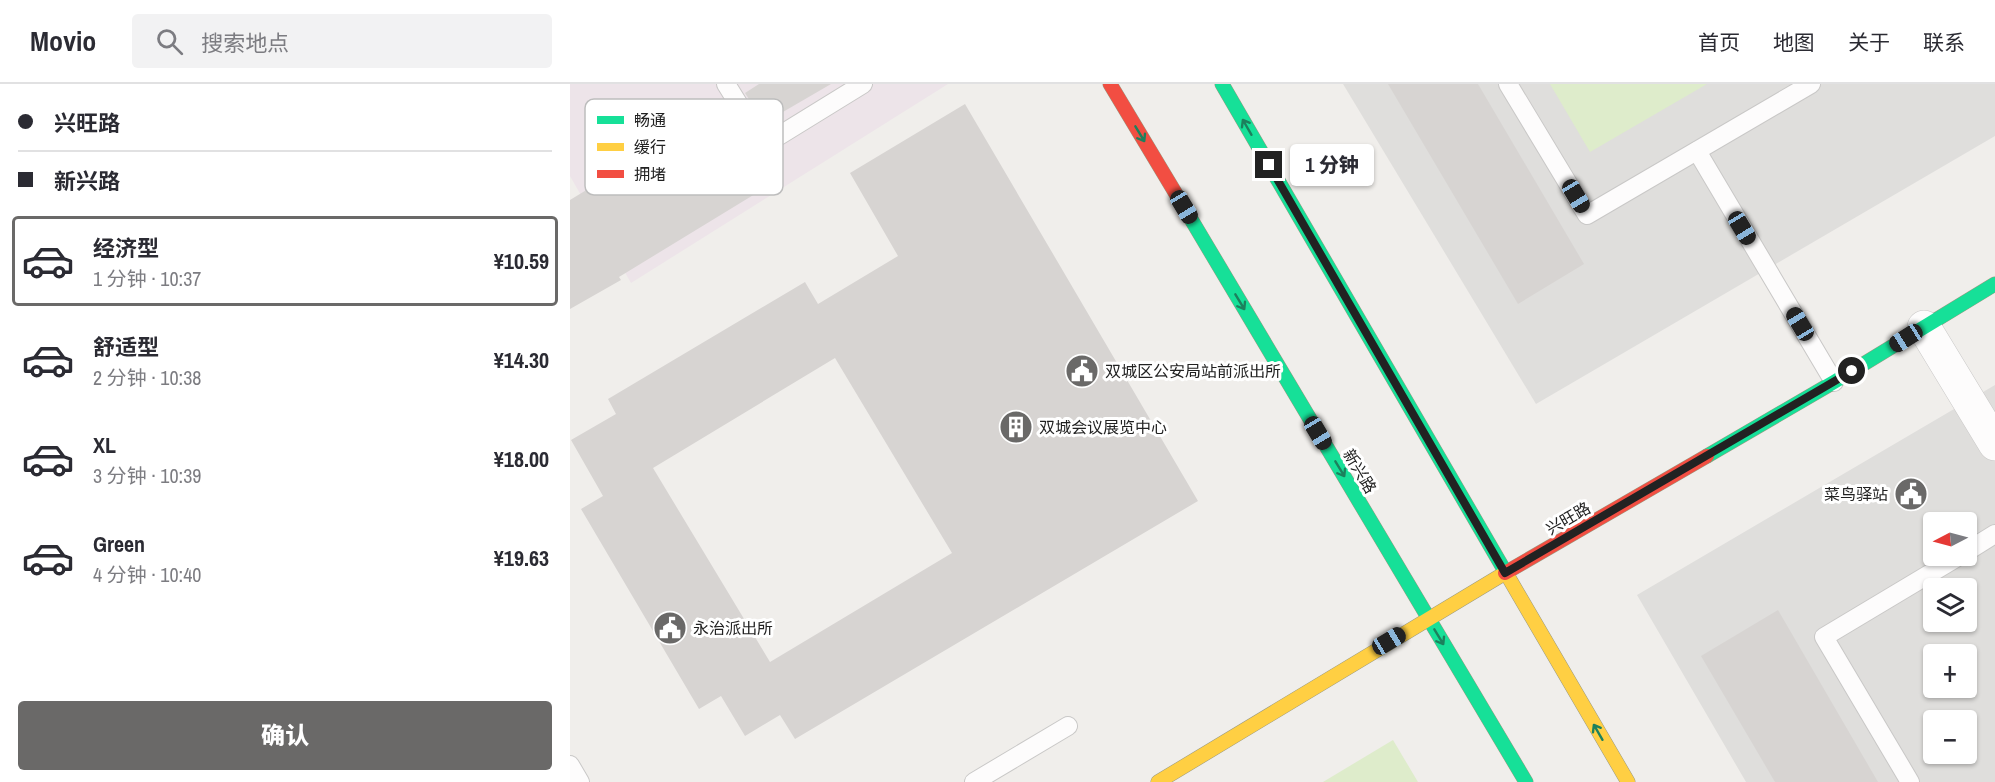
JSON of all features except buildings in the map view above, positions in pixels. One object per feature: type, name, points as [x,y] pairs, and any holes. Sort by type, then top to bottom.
[{"type":"main road","name":"新兴路","points":[[1110,84],[1526,782]]},
{"type":"main road","points":[[1222,84],[1628,782]]},
{"type":"main road","name":"兴旺路","points":[[1158,782],[1428,618],[1834,382],[1995,284]]},
{"type":"street","points":[[1924,327],[1995,444]]},
{"type":"lane","points":[[726,84],[735,99]]},
{"type":"lane","points":[[783,133],[863,84]]},
{"type":"lane","points":[[1508,84],[1587,215],[1811,84]]},
{"type":"lane","points":[[1697,151],[1834,382]]},
{"type":"lane","points":[[1977,545],[1995,534]]},
{"type":"lane","points":[[1910,782],[1824,637],[1943,566]]},
{"type":"lane","points":[[974,782],[1068,726]]},
{"type":"lane","points":[[570,765],[580,782]]},
{"type":"shaded area","points":[[570,84],[948,84],[783,188],[783,99],[585,99],[585,195],[771,195],[631,283],[570,176]]},
{"type":"shaded area","points":[[1343,84],[1995,84],[1995,136],[1536,404]]},
{"type":"shaded area","points":[[1995,385],[1995,782],[1746,782],[1637,595]]},
{"type":"green space","points":[[1550,84],[1707,84],[1590,152]]},
{"type":"green space","points":[[1393,740],[1418,782],[1323,782]]},
{"type":"traffic: fast","points":[[1222,84],[1506,573]]},
{"type":"traffic: fast","points":[[1182,204],[1526,782]]},
{"type":"traffic: fast","points":[[1707,456],[1995,284]]},
{"type":"traffic: slow","points":[[1158,782],[1505,573]]},
{"type":"traffic: slow","points":[[1506,573],[1628,782]]},
{"type":"traffic: jam","points":[[1110,84],[1182,204]]},
{"type":"traffic: jam","points":[[1505,573],[1707,456]]},
{"type":"place","name":"双城区公安局站前派出所","points":[[1082,371]]},
{"type":"place","name":"双城会议展览中心","points":[[1016,427]]},
{"type":"place","name":"菜鸟驿站","points":[[1911,494]]},
{"type":"place","name":"永治派出所","points":[[670,628]]},
{"type":"route","points":[[1269,165],[1505,573],[1852,371]]}]
